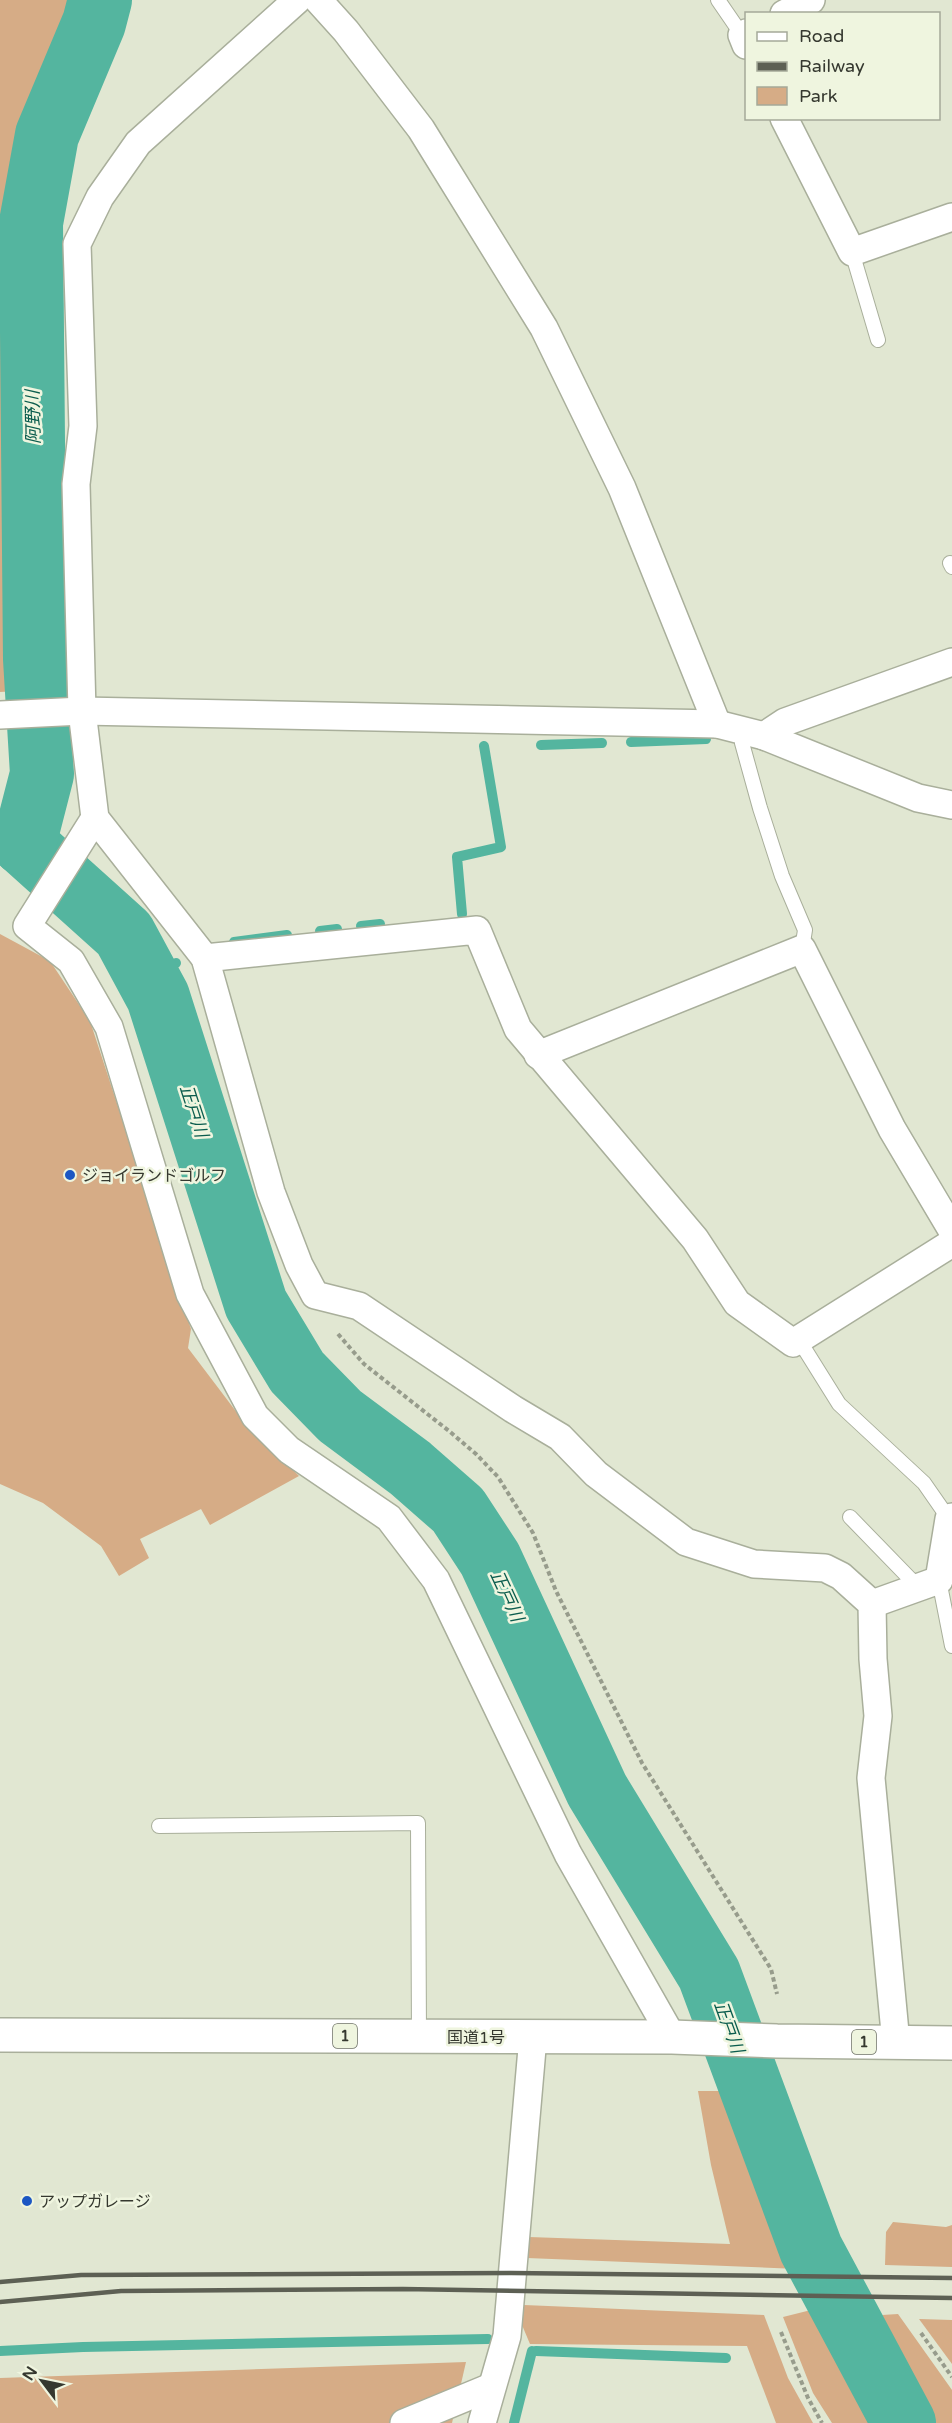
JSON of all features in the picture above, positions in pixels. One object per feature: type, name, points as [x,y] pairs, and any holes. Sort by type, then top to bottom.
[{"type":"highway","name":"国道1号","points":[[0,2035],[681,2038],[952,2043]]},
{"type":"street","points":[[297,0],[138,143],[100,197],[77,244],[83,426],[76,484],[76,711],[95,818],[205,958],[271,1192],[298,1265],[315,1295],[359,1306],[513,1409],[560,1437],[596,1474],[686,1542],[754,1564],[825,1568],[841,1576],[872,1604],[873,1659],[878,1716],[871,1778],[896,2043]]},
{"type":"street","points":[[318,0],[346,31],[421,129],[544,328],[622,488],[717,724]]},
{"type":"street","points":[[788,12],[811,0]]},
{"type":"street","points":[[785,120],[852,252],[952,217]]},
{"type":"street","points":[[755,733],[952,662]]},
{"type":"street","points":[[2,715],[76,711],[717,724],[755,733],[952,810]]},
{"type":"street","points":[[95,818],[27,926],[70,961],[109,1027],[190,1294],[255,1416],[290,1450],[389,1518],[436,1580],[568,1854],[681,2038]]},
{"type":"street","points":[[205,958],[477,930],[518,1029],[695,1239],[737,1303],[793,1343],[952,1243]]},
{"type":"street","points":[[538,1055],[802,949],[892,1129],[952,1230]]},
{"type":"street","points":[[872,1604],[928,1583],[950,1518]]},
{"type":"street","points":[[482,2423],[490,2387],[507,2336],[533,2037]]},
{"type":"street","points":[[404,2423],[490,2387]]},
{"type":"lane","points":[[718,0],[745,38]]},
{"type":"lane","points":[[852,252],[879,340]]},
{"type":"lane","points":[[755,733],[742,743],[782,876],[805,930],[802,949]]},
{"type":"lane","points":[[799,1340],[839,1404],[924,1483],[950,1518]]},
{"type":"lane","points":[[850,1517],[928,1583],[952,1646]]},
{"type":"lane","points":[[159,1826],[418,1823],[420,2037]]},
{"type":"path","points":[[315,1295],[342,1340],[357,1356],[476,1454],[498,1477],[516,1504],[533,1533],[556,1591],[642,1763],[771,1969],[777,1994]]},
{"type":"path","points":[[781,2332],[808,2398],[822,2423]]},
{"type":"path","points":[[921,2333],[952,2377]]},
{"type":"green space","points":[[0,0],[79,0],[22,171],[10,249],[17,691],[0,692]]},
{"type":"green space","name":"ジョイランドゴルフ","points":[[0,934],[50,961],[90,1021],[191,1329],[188,1348],[241,1418],[299,1476],[210,1525],[201,1509],[140,1539],[149,1558],[119,1576],[101,1546],[43,1503],[0,1484]]},
{"type":"green space","points":[[698,2091],[721,2091],[798,2269],[527,2258],[529,2237],[730,2244],[711,2165]]},
{"type":"green space","points":[[893,2222],[946,2227],[952,2225],[952,2267],[885,2265],[886,2232]]},
{"type":"green space","points":[[524,2305],[764,2315],[788,2378],[813,2423],[776,2423],[747,2346],[530,2344],[522,2325]]},
{"type":"green space","points":[[815,2309],[825,2331],[830,2328],[890,2423],[832,2423],[813,2393],[783,2317]]},
{"type":"green space","points":[[898,2314],[952,2390],[952,2423],[931,2423],[897,2370],[905,2359],[882,2315]]},
{"type":"green space","points":[[919,2319],[952,2320],[952,2364]]},
{"type":"green space","points":[[466,2362],[452,2423],[0,2423],[0,2378]]},
{"type":"waterway","name":"阿野川","points":[[24,844],[42,774],[35,659],[31,223],[47,135],[94,23],[100,0]]},
{"type":"waterway","points":[[631,742],[706,739]]},
{"type":"waterway","points":[[541,745],[602,743]]},
{"type":"waterway","points":[[462,914],[457,857],[501,847],[484,746]]},
{"type":"waterway","name":"正戸川","points":[[24,844],[124,934],[158,997],[256,1304],[297,1372],[340,1416],[410,1468],[458,1510],[490,1559],[597,1790],[709,1974],[811,2249],[904,2423]]},
{"type":"waterway","points":[[361,926],[380,924]]},
{"type":"waterway","points":[[320,931],[337,929]]},
{"type":"waterway","points":[[234,942],[287,935]]},
{"type":"waterway","points":[[147,976],[176,963]]},
{"type":"waterway","points":[[0,2351],[83,2347],[488,2339]]},
{"type":"waterway","points":[[514,2423],[532,2351]]},
{"type":"waterway","points":[[536,2351],[726,2358]]},
{"type":"railway","points":[[0,2282],[81,2275],[511,2273],[952,2278]]},
{"type":"railway","points":[[0,2302],[121,2291],[403,2289],[952,2298]]},
{"type":"place","name":"ジョイランドゴルフ","points":[[70,1175]]},
{"type":"place","name":"アップガレージ","points":[[27,2201]]}]
